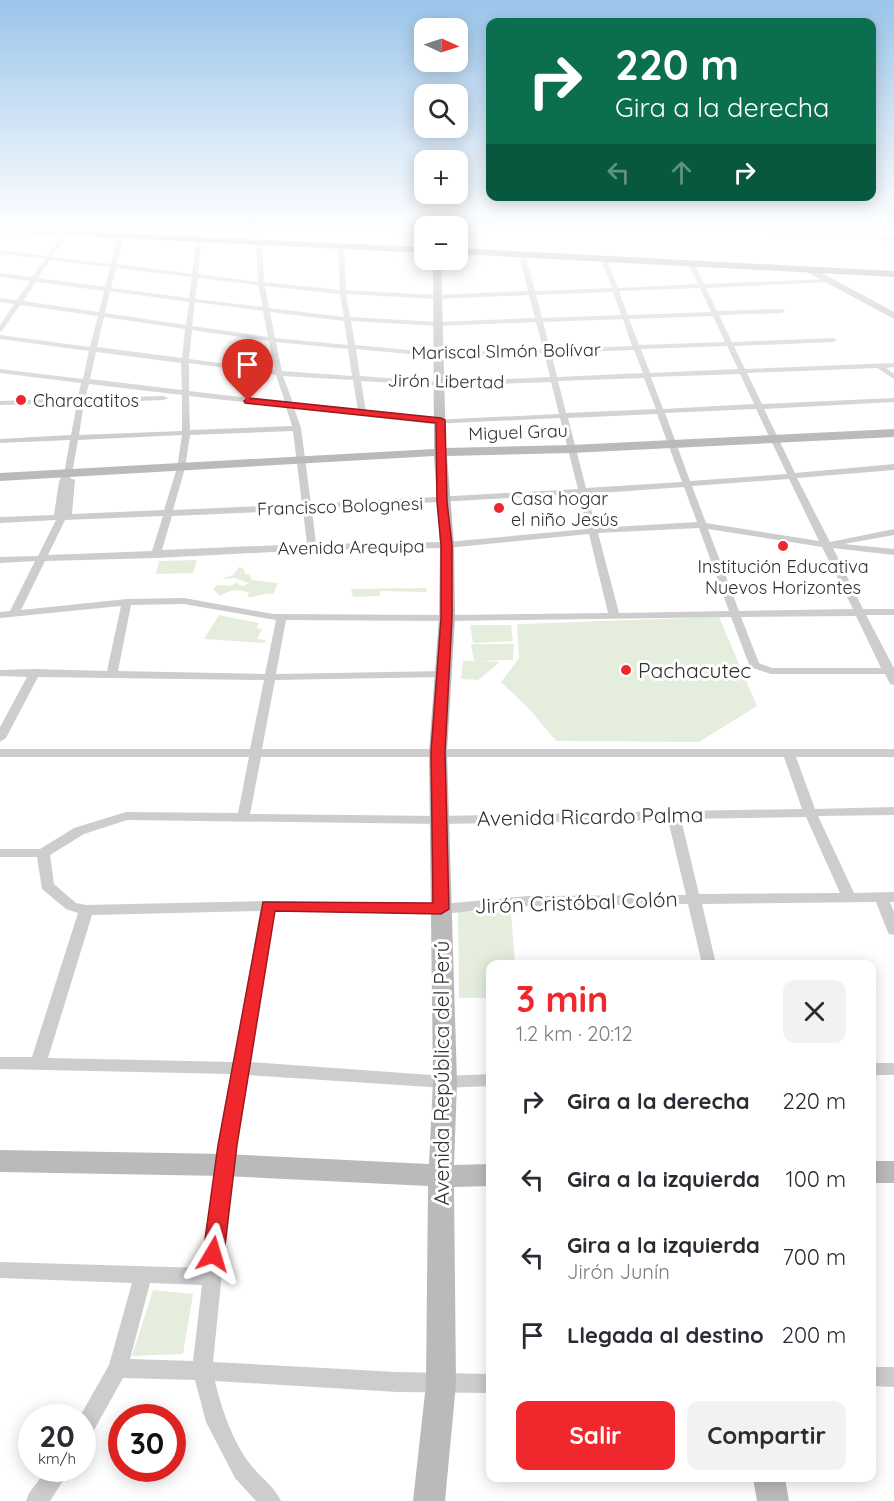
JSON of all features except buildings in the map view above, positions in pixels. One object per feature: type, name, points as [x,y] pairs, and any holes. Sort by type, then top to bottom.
[{"type":"street","points":[[0,330],[21,298]]},
{"type":"street","points":[[14,613],[63,517],[72,481],[68,474],[81,400],[105,298]]},
{"type":"street","points":[[173,298],[348,319],[438,324],[782,311]]},
{"type":"street","points":[[264,298],[279,373],[297,428],[312,547]]},
{"type":"street","points":[[344,298],[362,413]]},
{"type":"street","name":"Avenida República del Perú","points":[[429,1501],[441,1384],[441,1176],[445,1082],[438,752],[447,618],[447,545],[442,502],[441,384],[436,298]]},
{"type":"street","points":[[533,298],[614,615]]},
{"type":"street","points":[[619,298],[754,665],[771,671],[892,675]]},
{"type":"street","points":[[708,298],[792,476],[828,545],[858,613],[892,675]]},
{"type":"street","points":[[859,298],[894,318]]},
{"type":"street","name":"Mariscal SImón Bolívar","points":[[0,300],[274,340],[440,356],[834,340]]},
{"type":"street","points":[[156,555],[181,468],[186,433],[185,362],[193,301]]},
{"type":"street","name":"Jirón Libertad","points":[[0,337],[279,373],[441,384],[894,365]]},
{"type":"street","points":[[440,356],[532,355]]},
{"type":"street","points":[[879,366],[894,378]]},
{"type":"street","points":[[0,372],[186,395],[441,420],[894,400]]},
{"type":"street","points":[[0,403],[186,395]]},
{"type":"street","points":[[0,441],[297,428]]},
{"type":"street","name":"Miguel Grau","points":[[0,477],[303,462],[440,452],[571,449],[894,433]]},
{"type":"street","name":"Francisco Bolognesi","points":[[0,520],[442,502],[686,485],[894,467]]},
{"type":"street","name":"Avenida Arequipa","points":[[0,560],[312,547],[447,545],[592,531],[701,525],[828,545],[894,552]]},
{"type":"street","points":[[828,545],[894,532]]},
{"type":"street","points":[[0,615],[127,602],[184,601],[282,616],[447,618],[894,612]]},
{"type":"street","points":[[112,673],[127,602]]},
{"type":"street","points":[[243,818],[282,616]]},
{"type":"street","points":[[0,673],[444,671]]},
{"type":"street","points":[[0,738],[35,672]]},
{"type":"street","points":[[0,753],[438,752],[789,755],[894,752]]},
{"type":"street","points":[[789,755],[810,813],[849,897]]},
{"type":"street","name":"Avenida Ricardo Palma","points":[[43,853],[79,831],[126,816],[441,820],[673,813],[894,811]]},
{"type":"street","points":[[673,813],[708,960]]},
{"type":"street","points":[[0,853],[43,853]]},
{"type":"street","name":"Jirón Cristóbal Colón","points":[[43,853],[47,886],[71,906],[86,910],[268,906],[441,909],[528,902],[887,897]]},
{"type":"street","points":[[887,897],[894,930]]},
{"type":"street","points":[[268,906],[224,1165],[210,1277],[202,1369],[213,1415],[242,1471],[270,1501]]},
{"type":"street","points":[[38,1064],[86,910]]},
{"type":"street","points":[[0,1063],[240,1068],[445,1082],[486,1080]]},
{"type":"street","points":[[876,1069],[894,1069]]},
{"type":"street","points":[[0,1161],[224,1165],[441,1176],[486,1175]]},
{"type":"street","points":[[876,1172],[894,1172]]},
{"type":"street","points":[[0,1269],[210,1277]]},
{"type":"street","points":[[96,1407],[118,1368],[142,1275]]},
{"type":"street","points":[[118,1368],[202,1369],[441,1384],[486,1383]]},
{"type":"street","points":[[876,1377],[894,1377]]},
{"type":"street","points":[[37,1501],[50,1482]]},
{"type":"street","points":[[770,1482],[773,1501]]},
{"type":"green space","points":[[197,560],[193,573],[156,574],[159,561]]},
{"type":"green space","points":[[239,567],[244,569],[245,574],[250,575],[252,580],[278,583],[273,594],[247,597],[249,592],[234,591],[220,596],[213,589],[217,585],[230,586],[240,581],[237,584],[243,586],[249,583],[234,578],[221,579],[233,575]]},
{"type":"green space","points":[[426,588],[427,592],[381,591],[379,596],[353,597],[351,589]]},
{"type":"green space","points":[[219,615],[259,623],[257,628],[262,629],[257,639],[266,640],[264,643],[204,639]]},
{"type":"green space","name":"Pachacutec","points":[[719,617],[757,706],[699,742],[556,741],[531,711],[501,682],[519,658],[517,624]]},
{"type":"green space","points":[[470,625],[511,625],[513,641],[473,643]]},
{"type":"green space","points":[[471,644],[514,644],[513,660],[480,661],[500,662],[478,680],[461,679],[463,661],[474,661]]},
{"type":"green space","points":[[458,912],[511,912],[515,960],[486,960],[486,998],[459,998]]},
{"type":"green space","points":[[153,1290],[193,1294],[183,1354],[132,1356]]},
{"type":"place","name":"Characatitos","points":[[21,400]]},
{"type":"place","name":"Casa hogar el niño Jesús","points":[[499,508]]},
{"type":"place","name":"Institución Educativa Nuevos Horizontes","points":[[783,546]]},
{"type":"place","name":"Pachacutec","points":[[626,670]]},
{"type":"route","points":[[213,1254],[227,1145],[268,906],[441,909],[438,752],[447,618],[447,545],[442,502],[441,420],[432,422],[248,401]]}]
